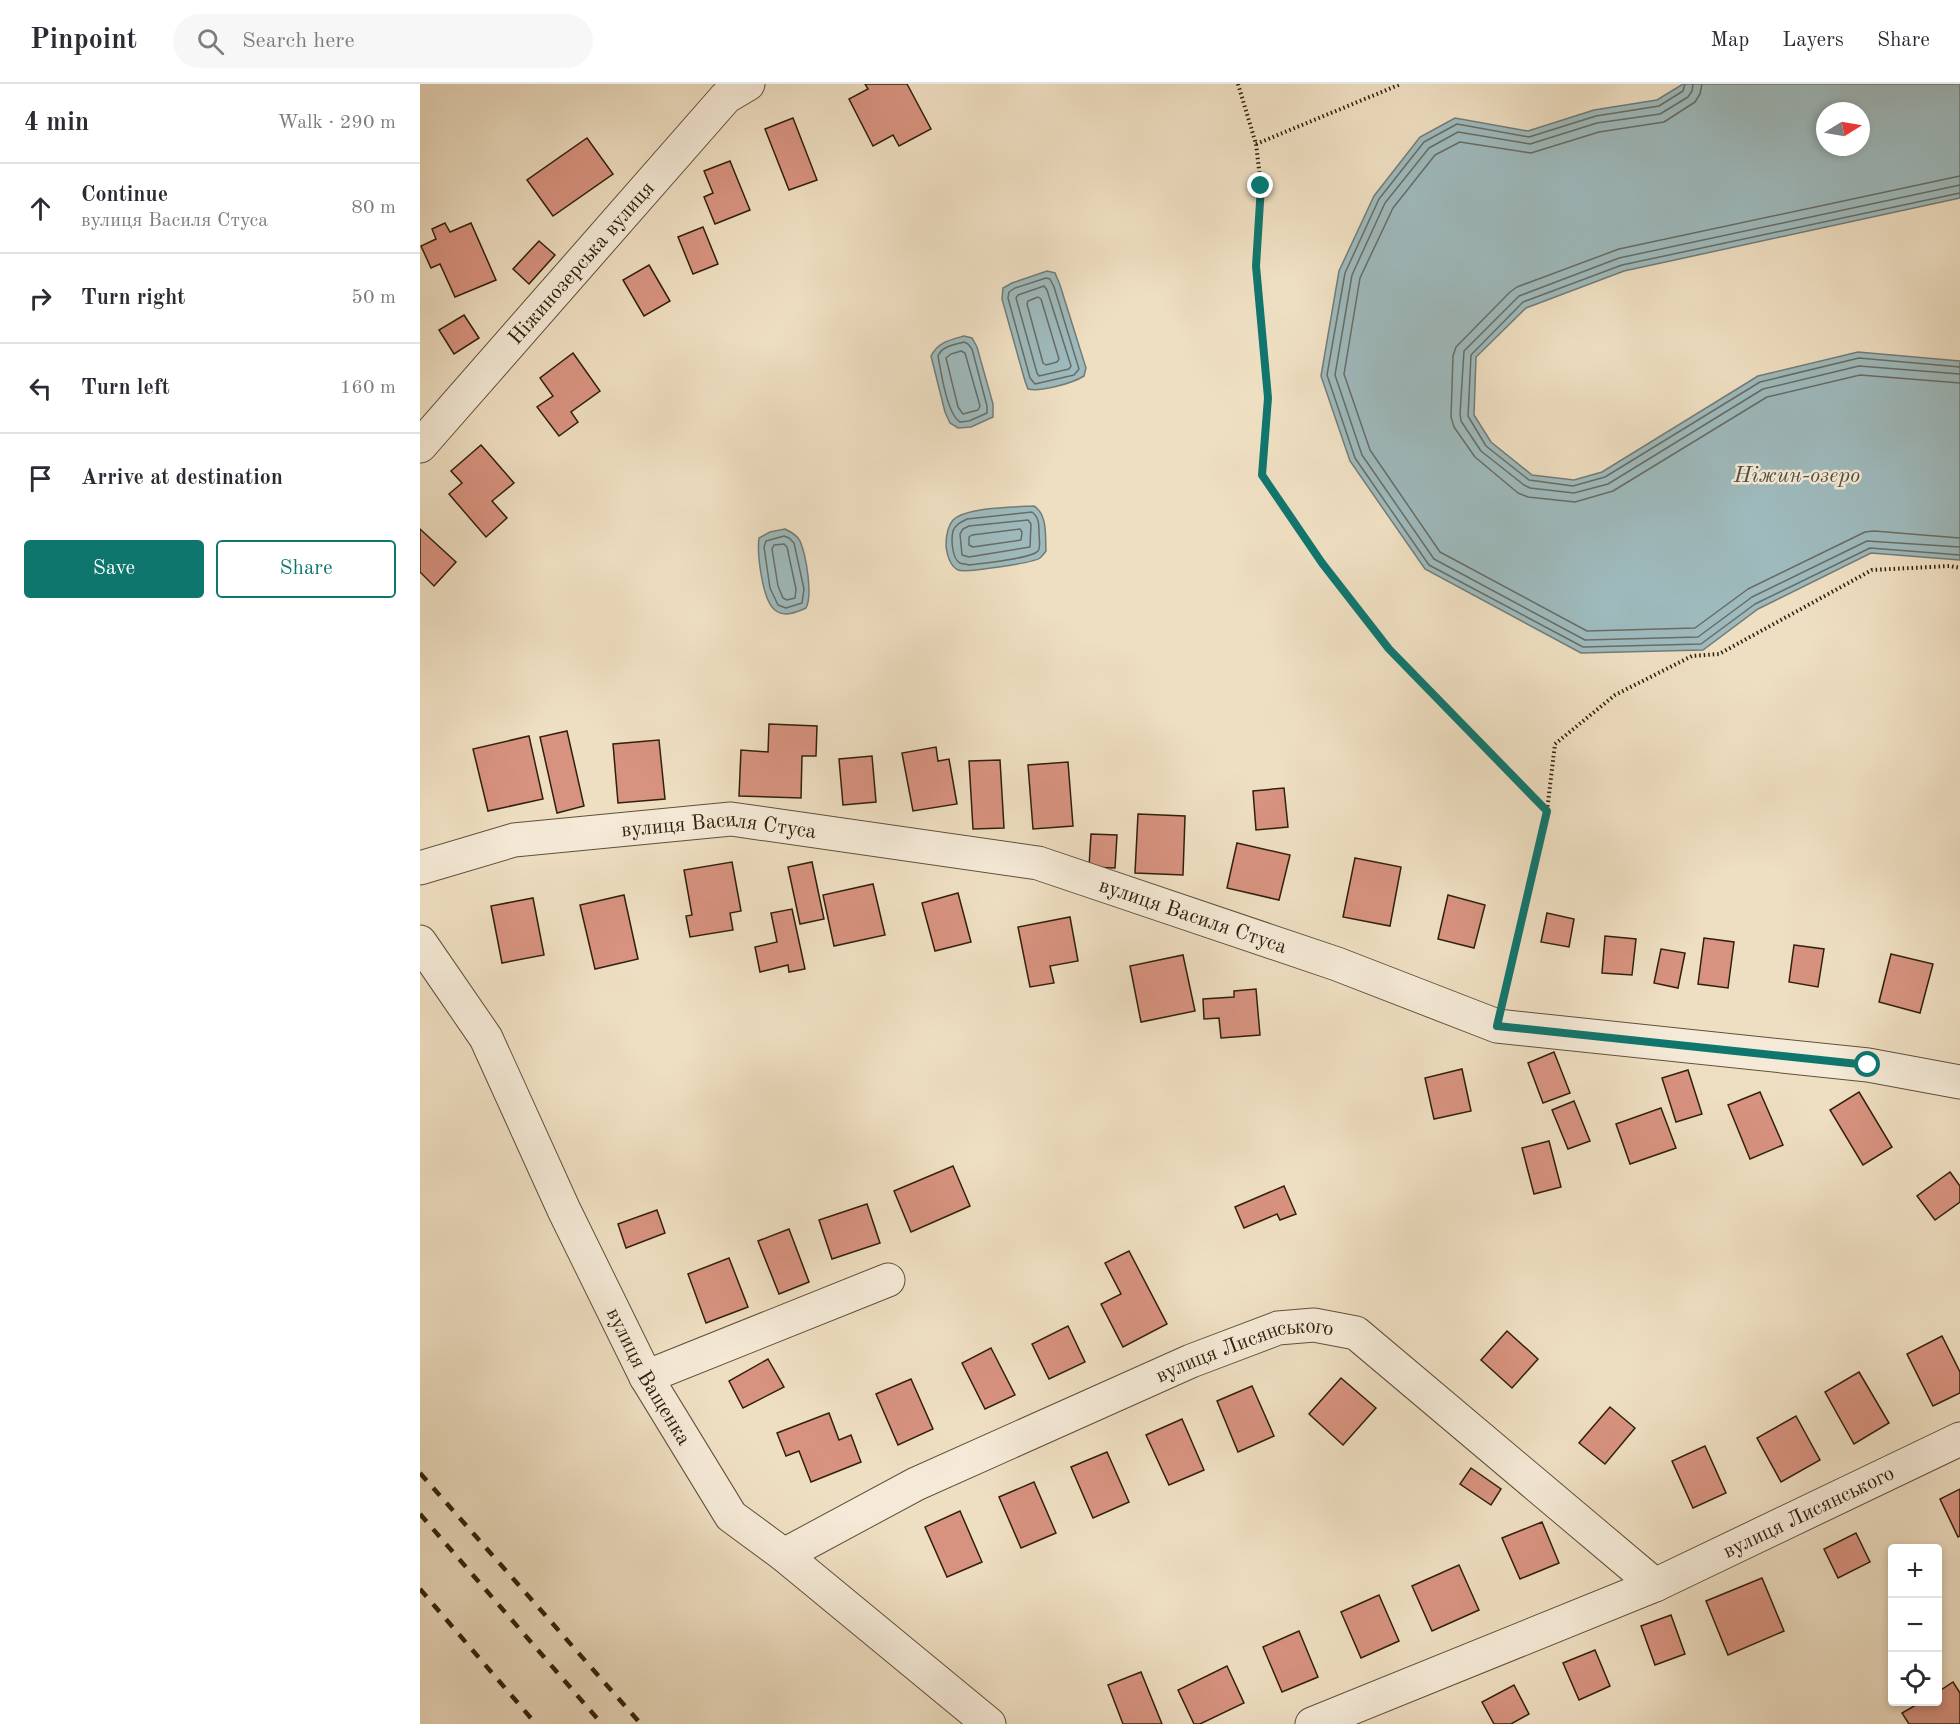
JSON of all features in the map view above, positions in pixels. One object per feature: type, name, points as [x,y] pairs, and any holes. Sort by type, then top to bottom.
[{"type":"street","name":"Ніжинозерська вулиця","points":[[420,446],[726,97],[748,84]]},
{"type":"street","name":"вулиця Василя Стуса","points":[[420,868],[514,840],[731,819],[1038,862],[1337,963],[1497,1026],[1868,1065],[1960,1082]]},
{"type":"street","name":"вулиця Ващенка","points":[[420,942],[486,1038],[564,1210],[646,1377],[731,1516],[783,1555],[989,1724]]},
{"type":"street","points":[[646,1377],[888,1280]]},
{"type":"street","name":"вулиця Лисянського","points":[[783,1555],[916,1484],[1191,1361],[1278,1328],[1314,1325],[1356,1333],[1655,1585]]},
{"type":"street","name":"вулиця Лисянського","points":[[1312,1724],[1655,1585],[1960,1439]]},
{"type":"path","points":[[1238,84],[1256,144],[1261,186],[1256,266],[1268,398],[1262,475],[1322,563],[1389,649],[1547,811]]},
{"type":"path","points":[[1256,144],[1401,84]]},
{"type":"path","points":[[1497,1026],[1547,811],[1555,744],[1615,695],[1692,656],[1719,654],[1872,570],[1950,566],[1960,568]]},
{"type":"water","name":"Ніжин-озеро","points":[[1683,84],[1960,84],[1960,198],[1624,271],[1526,308],[1476,357],[1474,415],[1491,442],[1532,475],[1574,480],[1602,472],[1758,376],[1858,352],[1960,361],[1960,560],[1871,553],[1758,609],[1703,650],[1581,653],[1425,569],[1350,461],[1321,376],[1339,271],[1374,196],[1420,137],[1455,118],[1528,131],[1594,110],[1657,100]]},
{"type":"water","points":[[1047,271],[1055,273],[1060,285],[1086,368],[1084,376],[1057,386],[1034,390],[1028,389],[1025,381],[1002,299],[1003,288]]},
{"type":"water","points":[[964,336],[972,338],[977,347],[993,404],[993,417],[971,427],[958,428],[950,423],[945,412],[931,356],[949,340]]},
{"type":"water","points":[[1034,506],[1042,515],[1045,526],[1046,551],[1040,558],[1013,565],[963,571],[953,566],[946,546],[947,532],[953,520],[968,512],[979,510]]},
{"type":"water","points":[[785,529],[796,535],[800,541],[806,565],[809,594],[806,608],[782,614],[770,605],[767,597],[761,576],[759,538],[770,532]]},
{"type":"building","points":[[865,84],[907,84],[931,129],[899,146],[893,135],[873,146],[849,99],[868,89]]},
{"type":"building","points":[[793,118],[817,180],[789,190],[765,129]]},
{"type":"building","points":[[587,138],[613,174],[553,216],[527,180]]},
{"type":"building","points":[[730,161],[750,210],[715,224],[704,197],[713,193],[704,171]]},
{"type":"building","points":[[445,223],[450,232],[471,223],[496,280],[455,297],[440,264],[431,268],[421,246],[436,239],[432,229]]},
{"type":"building","points":[[703,227],[718,264],[693,274],[678,237]]},
{"type":"building","points":[[539,241],[555,255],[529,284],[513,269]]},
{"type":"building","points":[[649,265],[670,301],[644,316],[623,280]]},
{"type":"building","points":[[464,315],[479,338],[454,354],[439,330]]},
{"type":"building","points":[[573,353],[600,391],[571,412],[578,422],[559,436],[537,407],[553,396],[540,378]]},
{"type":"building","points":[[481,445],[514,483],[492,501],[507,518],[486,537],[449,494],[462,483],[451,471]]},
{"type":"building","points":[[420,529],[456,562],[434,586],[420,572]]},
{"type":"building","points":[[769,724],[817,726],[816,756],[802,756],[801,798],[739,796],[741,750],[768,752]]},
{"type":"building","points":[[567,731],[584,806],[557,813],[540,737]]},
{"type":"building","points":[[529,736],[543,799],[488,811],[473,749]]},
{"type":"building","points":[[659,740],[665,799],[618,803],[613,744]]},
{"type":"building","points":[[936,747],[938,761],[949,759],[957,804],[913,811],[902,753]]},
{"type":"building","points":[[872,756],[876,802],[843,805],[839,759]]},
{"type":"building","points":[[1000,760],[1004,828],[973,829],[969,761]]},
{"type":"building","points":[[1068,762],[1073,826],[1033,829],[1028,765]]},
{"type":"building","points":[[1284,788],[1288,827],[1256,830],[1253,791]]},
{"type":"building","points":[[1138,814],[1185,816],[1183,875],[1135,873]]},
{"type":"building","points":[[1091,834],[1117,835],[1115,868],[1089,867]]},
{"type":"building","points":[[1237,843],[1290,855],[1279,900],[1227,888]]},
{"type":"building","points":[[1355,858],[1401,867],[1390,926],[1343,917]]},
{"type":"building","points":[[732,862],[741,911],[730,913],[733,930],[690,937],[686,916],[692,915],[684,870]]},
{"type":"building","points":[[812,862],[824,919],[800,924],[788,867]]},
{"type":"building","points":[[873,884],[885,935],[834,946],[823,895]]},
{"type":"building","points":[[958,893],[971,942],[935,951],[922,903]]},
{"type":"building","points":[[624,895],[638,959],[595,969],[580,905]]},
{"type":"building","points":[[1448,895],[1485,905],[1474,948],[1438,939]]},
{"type":"building","points":[[533,898],[544,955],[502,963],[491,906]]},
{"type":"building","points":[[792,909],[805,969],[789,972],[788,965],[760,972],[755,947],[777,942],[771,913]]},
{"type":"building","points":[[1547,913],[1574,919],[1569,947],[1541,942]]},
{"type":"building","points":[[1070,917],[1078,961],[1050,966],[1054,983],[1030,987],[1018,927]]},
{"type":"building","points":[[1605,936],[1636,939],[1632,975],[1602,973]]},
{"type":"building","points":[[1704,938],[1734,942],[1728,988],[1698,984]]},
{"type":"building","points":[[1794,945],[1824,949],[1818,987],[1789,982]]},
{"type":"building","points":[[1661,949],[1685,953],[1678,988],[1654,983]]},
{"type":"building","points":[[1891,954],[1933,964],[1920,1013],[1879,1002]]},
{"type":"building","points":[[1183,955],[1195,1011],[1141,1022],[1130,966]]},
{"type":"building","points":[[1256,989],[1260,1035],[1221,1038],[1219,1018],[1204,1019],[1203,999],[1234,997],[1234,991]]},
{"type":"building","points":[[1554,1052],[1570,1093],[1543,1103],[1528,1063]]},
{"type":"building","points":[[1462,1069],[1471,1111],[1434,1119],[1425,1078]]},
{"type":"building","points":[[1688,1070],[1702,1114],[1676,1122],[1662,1078]]},
{"type":"building","points":[[1760,1092],[1783,1145],[1750,1159],[1728,1105]]},
{"type":"building","points":[[1859,1092],[1892,1147],[1863,1165],[1830,1110]]},
{"type":"building","points":[[1574,1101],[1590,1141],[1568,1149],[1552,1110]]},
{"type":"building","points":[[1661,1108],[1676,1148],[1630,1164],[1616,1124]]},
{"type":"building","points":[[1549,1141],[1561,1187],[1534,1194],[1522,1148]]},
{"type":"building","points":[[953,1166],[970,1206],[911,1232],[894,1191]]},
{"type":"building","points":[[1950,1172],[1960,1186],[1960,1202],[1935,1220],[1917,1196]]},
{"type":"building","points":[[1284,1186],[1296,1214],[1280,1220],[1277,1214],[1244,1228],[1235,1207]]},
{"type":"building","points":[[867,1204],[880,1243],[832,1259],[819,1220]]},
{"type":"building","points":[[657,1210],[665,1233],[626,1248],[618,1224]]},
{"type":"building","points":[[789,1229],[809,1282],[779,1294],[758,1241]]},
{"type":"building","points":[[1129,1251],[1167,1324],[1123,1347],[1101,1304],[1121,1294],[1105,1263]]},
{"type":"building","points":[[729,1258],[748,1307],[706,1323],[688,1274]]},
{"type":"building","points":[[1068,1326],[1085,1362],[1049,1379],[1032,1344]]},
{"type":"building","points":[[1507,1331],[1538,1359],[1512,1388],[1481,1360]]},
{"type":"building","points":[[1942,1336],[1960,1372],[1960,1393],[1933,1406],[1907,1354]]},
{"type":"building","points":[[991,1348],[1015,1395],[985,1409],[962,1363]]},
{"type":"building","points":[[768,1359],[784,1387],[743,1408],[729,1381]]},
{"type":"building","points":[[1859,1372],[1889,1423],[1854,1444],[1825,1392]]},
{"type":"building","points":[[1341,1378],[1376,1408],[1343,1445],[1309,1414]]},
{"type":"building","points":[[911,1379],[933,1429],[898,1445],[876,1394]]},
{"type":"building","points":[[1252,1386],[1274,1436],[1238,1452],[1217,1401]]},
{"type":"building","points":[[1610,1407],[1635,1428],[1605,1464],[1579,1443]]},
{"type":"building","points":[[829,1413],[839,1440],[851,1435],[861,1462],[811,1482],[799,1451],[786,1456],[777,1433]]},
{"type":"building","points":[[1796,1416],[1820,1460],[1781,1482],[1757,1438]]},
{"type":"building","points":[[1182,1419],[1204,1470],[1169,1485],[1146,1435]]},
{"type":"building","points":[[1705,1446],[1726,1493],[1693,1508],[1672,1461]]},
{"type":"building","points":[[1107,1452],[1129,1502],[1093,1518],[1071,1467]]},
{"type":"building","points":[[1471,1468],[1501,1489],[1491,1505],[1460,1484]]},
{"type":"building","points":[[1034,1482],[1056,1533],[1021,1548],[999,1497]]},
{"type":"building","points":[[1960,1489],[1960,1536],[1958,1537],[1940,1499]]},
{"type":"building","points":[[960,1511],[982,1562],[947,1577],[925,1527]]},
{"type":"building","points":[[1542,1522],[1559,1563],[1520,1579],[1502,1538]]},
{"type":"building","points":[[1856,1533],[1870,1562],[1838,1578],[1824,1549]]},
{"type":"building","points":[[1459,1565],[1479,1610],[1432,1631],[1412,1586]]},
{"type":"building","points":[[1762,1578],[1784,1631],[1728,1655],[1706,1601]]},
{"type":"building","points":[[1379,1595],[1399,1641],[1361,1658],[1341,1612]]},
{"type":"building","points":[[1671,1615],[1685,1654],[1655,1665],[1641,1626]]},
{"type":"building","points":[[1299,1631],[1318,1677],[1282,1692],[1263,1647]]},
{"type":"building","points":[[1595,1650],[1610,1686],[1579,1700],[1563,1663]]},
{"type":"building","points":[[1227,1666],[1244,1703],[1200,1724],[1194,1724],[1178,1690]]},
{"type":"building","points":[[1141,1672],[1162,1724],[1123,1724],[1108,1685]]},
{"type":"building","points":[[1953,1682],[1960,1693],[1960,1724],[1909,1724],[1902,1713],[1914,1706],[1942,1706],[1942,1689]]},
{"type":"building","points":[[1514,1685],[1529,1714],[1511,1724],[1494,1724],[1482,1702]]},
{"type":"railway","points":[[420,1473],[641,1724]]},
{"type":"railway","points":[[420,1514],[602,1724]]},
{"type":"railway","points":[[420,1589],[536,1724]]},
{"type":"route","points":[[1261,186],[1256,266],[1268,398],[1262,475],[1322,563],[1389,649],[1547,811],[1497,1026],[1868,1065]]}]
